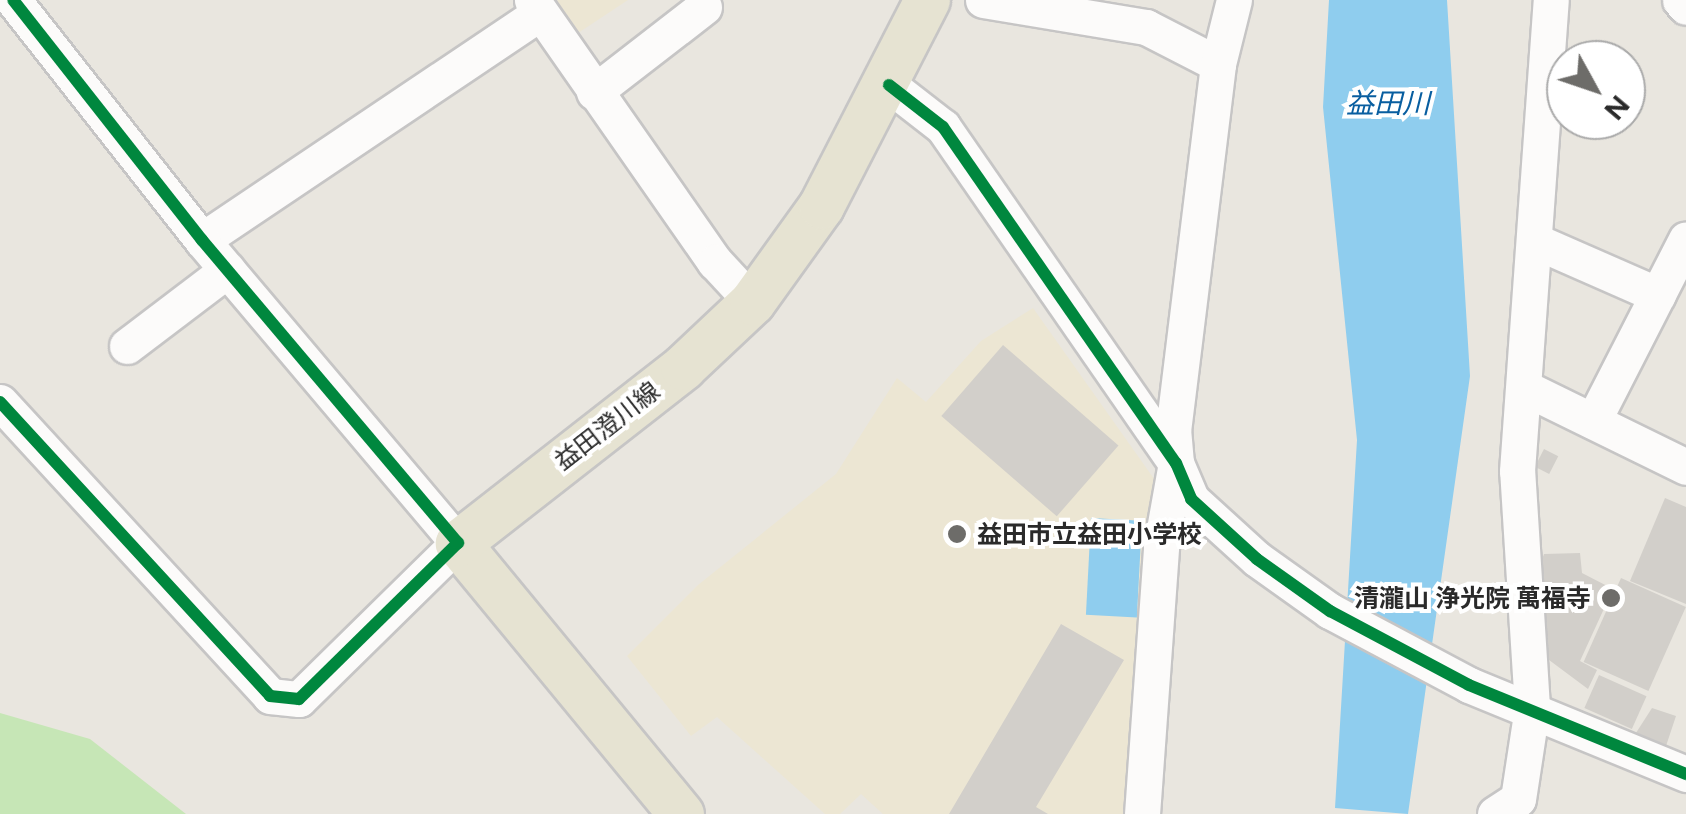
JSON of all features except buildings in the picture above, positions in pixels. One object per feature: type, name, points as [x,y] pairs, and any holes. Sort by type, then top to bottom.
[{"type":"main road","name":"益田澄川線","points":[[458,543],[683,367],[752,302],[821,206],[889,84],[927,0]]},
{"type":"main road","points":[[458,543],[680,814]]},
{"type":"street","points":[[0,402],[270,696],[299,699],[458,543],[202,240],[13,0]]},
{"type":"street","points":[[983,0],[1146,28],[1218,64]]},
{"type":"street","points":[[1142,814],[1161,546],[1176,463],[1173,431],[1218,64],[1234,0]]},
{"type":"street","points":[[1495,814],[1518,799],[1532,707],[1518,471],[1551,0]]},
{"type":"street","points":[[1680,0],[1686,7]]},
{"type":"street","points":[[202,240],[536,6],[594,92],[752,302]]},
{"type":"street","points":[[594,92],[704,7]]},
{"type":"street","points":[[889,84],[943,127],[1176,463],[1190,499],[1257,559],[1330,612],[1470,686],[1532,707],[1686,774]]},
{"type":"street","points":[[1593,421],[1686,240]]},
{"type":"street","points":[[1535,242],[1658,295]]},
{"type":"street","points":[[128,346],[227,270]]},
{"type":"street","points":[[1525,388],[1686,467]]},
{"type":"shaded area","points":[[538,0],[628,0],[566,41]]},
{"type":"shaded area","name":"益田市立益田小学校","points":[[1033,308],[1157,483],[1130,814],[883,814],[861,794],[840,814],[825,814],[717,717],[691,736],[627,656],[698,585],[836,474],[897,378],[926,402],[981,341]]},
{"type":"green space","points":[[0,713],[90,739],[186,814],[0,814]]},
{"type":"water","name":"益田川","points":[[1329,0],[1447,0],[1470,376],[1408,814],[1335,808],[1357,440],[1323,107]]},
{"type":"water","points":[[1091,518],[1142,521],[1137,618],[1086,615]]},
{"type":"cycle path","points":[[0,402],[270,696],[299,699],[458,543],[202,240],[13,0]]},
{"type":"cycle path","points":[[889,85],[943,127],[1176,463],[1191,499],[1257,559],[1330,611],[1469,685],[1686,774]]},
{"type":"place","name":"益田市立益田小学校","points":[[957,534]]},
{"type":"place","name":"清瀧山 浄光院 萬福寺","points":[[1611,598]]}]
